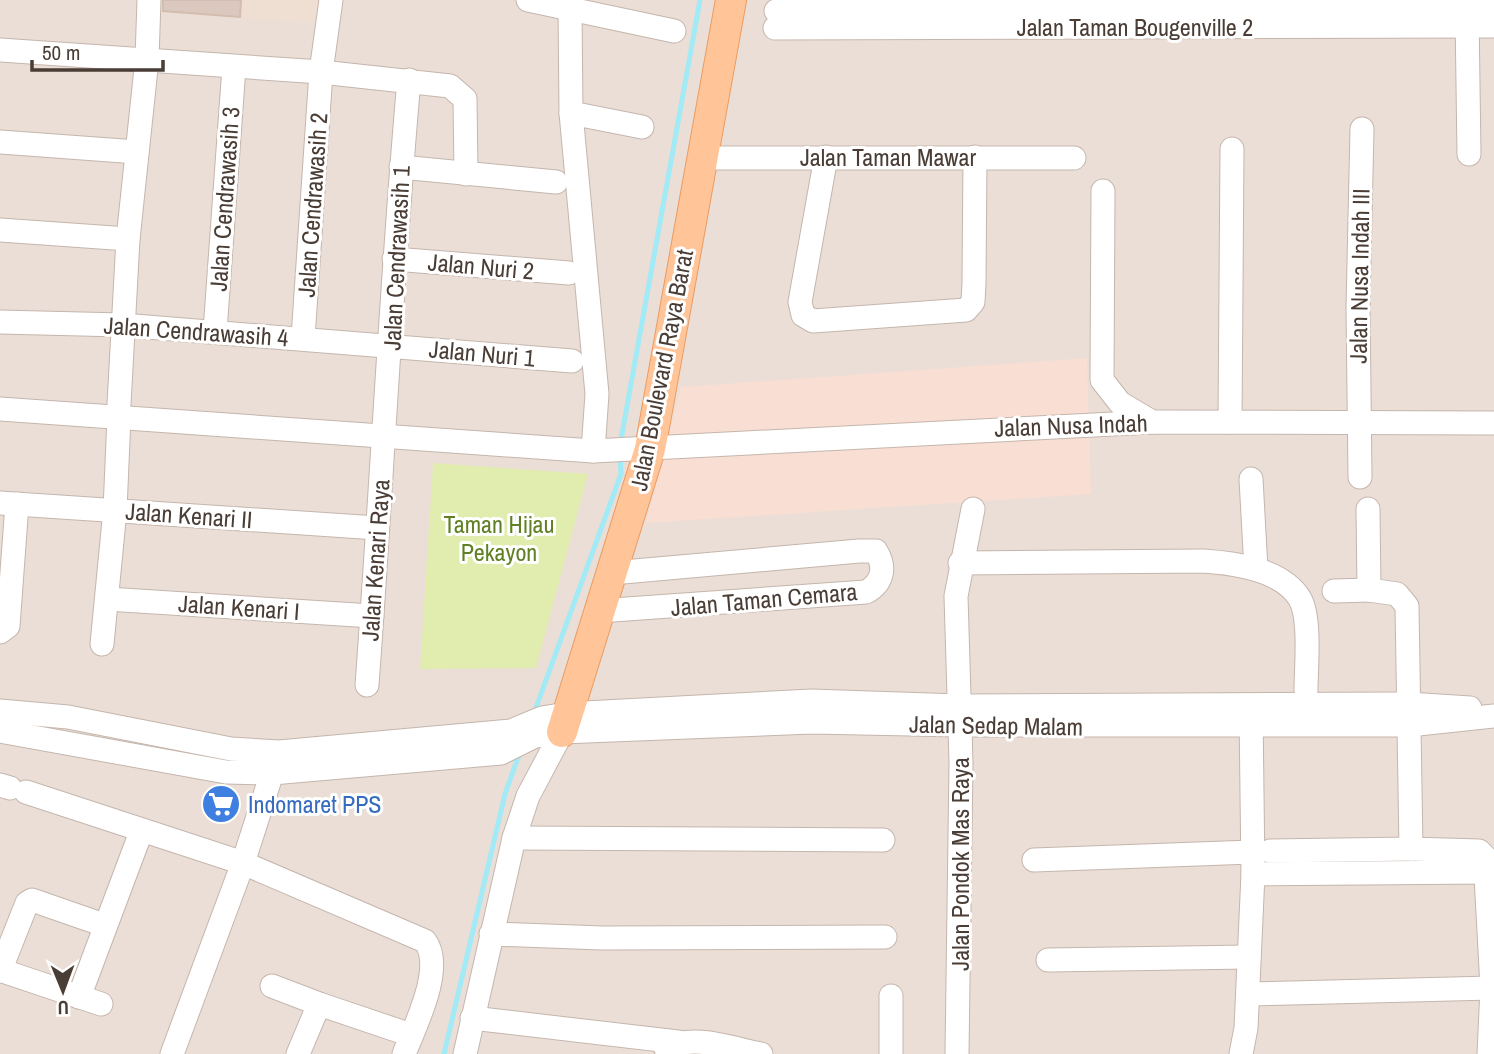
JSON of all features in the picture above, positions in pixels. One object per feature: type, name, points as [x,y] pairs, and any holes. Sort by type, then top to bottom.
[{"type":"main road","name":"Jalan Boulevard Raya Barat","points":[[551,725],[612,573],[642,450],[702,158],[731,0]]},
{"type":"street","points":[[102,644],[115,510],[128,239],[147,59],[149,0]]},
{"type":"street","name":"Jalan Cendrawasih 2","points":[[303,338],[321,72],[331,0]]},
{"type":"street","points":[[528,0],[568,4],[674,31]]},
{"type":"street","points":[[568,4],[571,113],[601,451]]},
{"type":"street","name":"Jalan Taman Bougenville 2","points":[[776,20],[1234,12],[1467,12],[1494,9]]},
{"type":"street","points":[[1467,12],[1469,154]]},
{"type":"street","name":"Jalan Taman Bougenville 2","points":[[1467,12],[1494,26]]},
{"type":"street","points":[[0,50],[321,72],[450,86],[465,96],[466,174]]},
{"type":"street","name":"Jalan Cendrawasih 3","points":[[215,331],[234,67]]},
{"type":"street","name":"Jalan Cendrawasih 1","points":[[384,436],[394,259],[409,80]]},
{"type":"street","points":[[571,113],[642,127]]},
{"type":"street","name":"Jalan Nusa Indah III","points":[[1360,477],[1361,423],[1357,356],[1362,130]]},
{"type":"street","points":[[0,142],[137,152]]},
{"type":"street","points":[[1230,422],[1232,149]]},
{"type":"street","points":[[826,157],[800,302],[803,315],[813,321],[966,310],[973,302],[975,157]]},
{"type":"street","name":"Jalan Taman Mawar","points":[[702,158],[1074,158]]},
{"type":"street","points":[[401,167],[556,182]]},
{"type":"street","points":[[1102,191],[1102,380],[1120,402],[1152,422]]},
{"type":"street","points":[[0,230],[128,239]]},
{"type":"street","name":"Jalan Nuri 2","points":[[394,259],[569,273]]},
{"type":"street","name":"Jalan Cendrawasih 4","points":[[0,322],[122,325],[391,345]]},
{"type":"street","name":"Jalan Nuri 1","points":[[391,345],[572,361]]},
{"type":"street","name":"Jalan Nusa Indah","points":[[0,409],[119,411],[384,436],[601,451],[1152,422],[1494,423]]},
{"type":"street","name":"Jalan Kenari Raya","points":[[367,685],[384,436]]},
{"type":"street","points":[[1251,479],[1256,569]]},
{"type":"street","points":[[0,632],[8,626],[9,503]]},
{"type":"street","name":"Jalan Kenari II","points":[[9,503],[377,528]]},
{"type":"street","name":"Jalan Pondok Mas Raya","points":[[957,1054],[960,716],[956,596],[960,563],[973,509]]},
{"type":"street","points":[[1368,509],[1369,590]]},
{"type":"street","name":"Jalan Taman Cemara","points":[[599,611],[866,592],[876,586],[882,576],[881,560],[876,551],[612,573]]},
{"type":"street","points":[[960,563],[1203,561],[1231,563],[1256,569],[1287,586],[1300,600],[1305,618],[1306,690]]},
{"type":"street","points":[[1334,592],[1369,590],[1398,594],[1405,600],[1412,849]]},
{"type":"street","name":"Jalan Kenari I","points":[[107,599],[372,616]]},
{"type":"street","name":"Jalan Sedap Malam","points":[[1409,715],[1494,710]]},
{"type":"street","name":"Jalan Sedap Malam","points":[[0,711],[68,717],[231,749],[279,752],[551,725],[812,722],[960,716],[1494,716]]},
{"type":"street","points":[[1241,1054],[1258,859],[1251,716]]},
{"type":"street","points":[[466,1054],[514,838],[551,725]]},
{"type":"street","name":"Jalan Sedap Malam","points":[[272,773],[501,753],[551,725]]},
{"type":"street","points":[[0,731],[226,772],[272,773],[243,863],[172,1054]]},
{"type":"street","points":[[132,754],[138,731]]},
{"type":"street","points":[[12,788],[243,863],[425,941],[433,968],[407,1045],[319,1004],[272,986]]},
{"type":"street","points":[[104,925],[32,900],[27,903],[0,971],[90,1001],[104,925],[141,832]]},
{"type":"street","points":[[514,838],[883,840]]},
{"type":"street","points":[[1034,860],[1258,859],[1412,849],[1479,851],[1485,856],[1492,988],[1489,1054]]},
{"type":"street","points":[[1258,859],[1486,872]]},
{"type":"street","points":[[491,934],[602,938],[885,937]]},
{"type":"street","points":[[1048,960],[1249,957]]},
{"type":"street","points":[[1248,994],[1492,988]]},
{"type":"street","points":[[891,996],[891,1054]]},
{"type":"street","points":[[298,1054],[319,1004]]},
{"type":"street","points":[[472,1018],[761,1054]]},
{"type":"street","points":[[657,1054],[678,1042]]},
{"type":"shaded area","points":[[0,0],[1494,0],[1494,1054],[0,1054]]},
{"type":"shaded area","points":[[155,0],[322,0],[322,24],[155,12]]},
{"type":"shaded area","points":[[1087,358],[1091,494],[646,523],[681,387]]},
{"type":"green space","name":"Taman Hijau Pekayon","points":[[433,463],[588,474],[536,668],[420,669]]},
{"type":"building","points":[[163,0],[241,0],[240,17],[163,11]]},
{"type":"waterway","points":[[620,445],[700,0]]},
{"type":"waterway","points":[[534,713],[621,474],[620,455]]},
{"type":"waterway","points":[[444,1054],[505,794],[520,752]]},
{"type":"place","name":"Indomaret PPS","points":[[221,804]]}]
